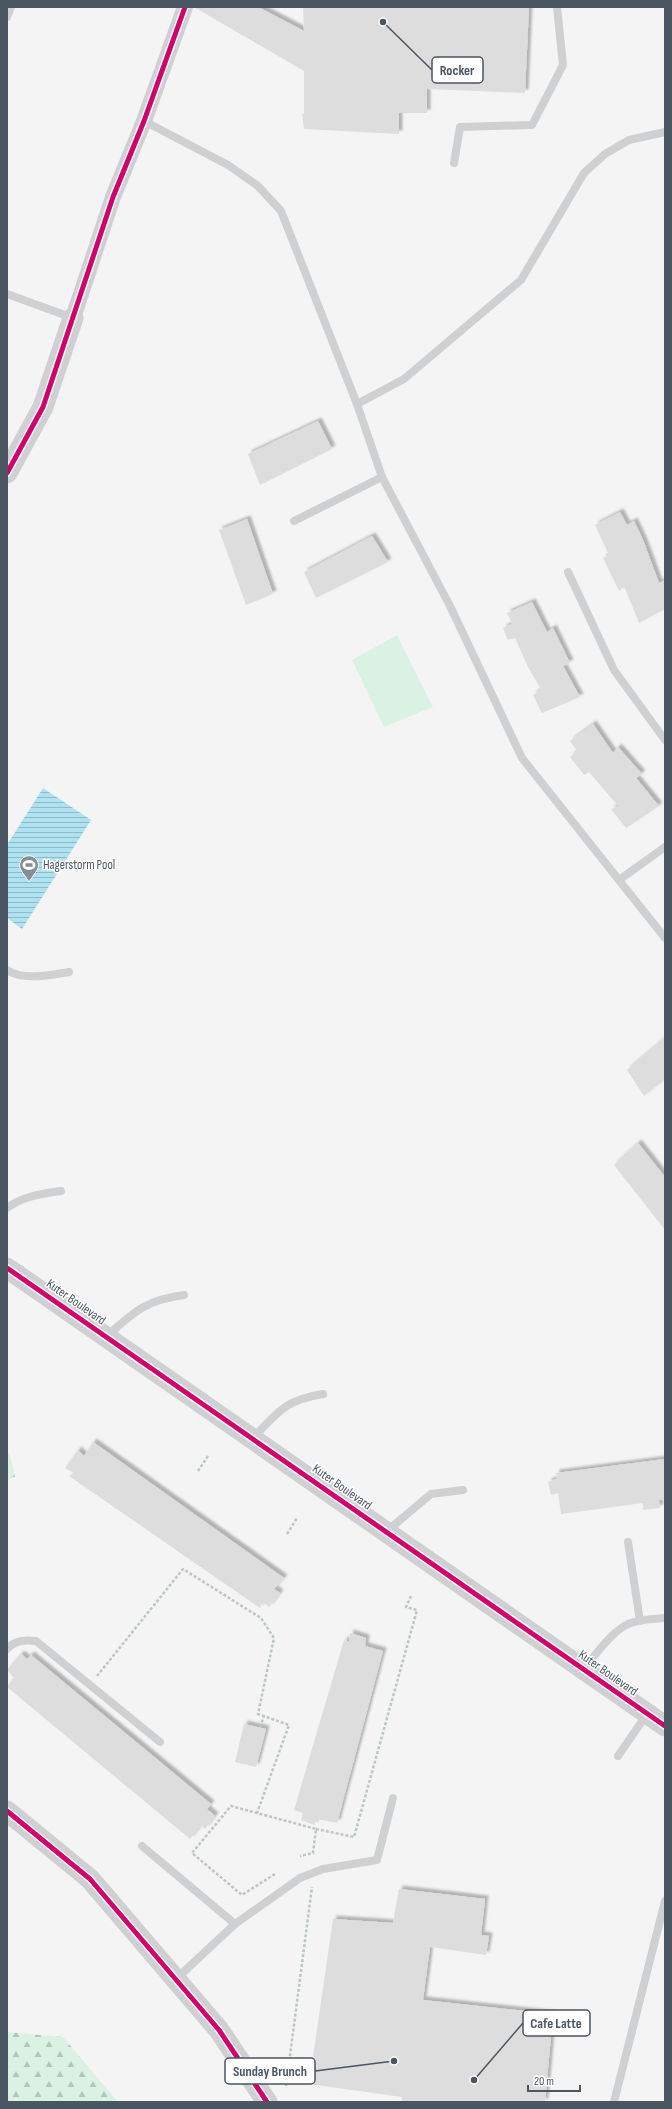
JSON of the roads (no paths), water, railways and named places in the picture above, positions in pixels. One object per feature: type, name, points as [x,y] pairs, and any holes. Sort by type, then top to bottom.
[{"type":"street","points":[[7,473],[43,407],[113,197],[144,121],[185,7]]},
{"type":"street","name":"Kuter Boulevard","points":[[7,1268],[665,1726]]},
{"type":"street","points":[[7,1811],[90,1879],[219,2030],[267,2102]]},
{"type":"lane","points":[[7,17],[10,7]]},
{"type":"lane","points":[[454,163],[460,126],[532,125],[563,65],[558,7]]},
{"type":"lane","points":[[144,121],[228,165],[258,186],[281,211],[357,404],[382,477],[450,606],[522,758],[665,938]]},
{"type":"lane","points":[[357,404],[404,379],[521,280],[584,173],[605,154],[629,140],[665,132]]},
{"type":"lane","points":[[7,294],[73,318]]},
{"type":"lane","points":[[294,521],[382,477]]},
{"type":"lane","points":[[568,572],[614,670],[665,740]]},
{"type":"lane","points":[[618,880],[665,846]]},
{"type":"lane","points":[[7,970],[12,974],[41,976],[68,972]]},
{"type":"lane","points":[[7,1208],[16,1201],[30,1196],[61,1191]]},
{"type":"lane","points":[[106,1336],[135,1311],[149,1302],[184,1295]]},
{"type":"lane","points":[[252,1438],[280,1410],[292,1401],[323,1394]]},
{"type":"lane","points":[[387,1532],[430,1494],[462,1490]]},
{"type":"lane","points":[[628,1542],[640,1620]]},
{"type":"lane","points":[[584,1669],[613,1635],[627,1625],[640,1620],[665,1618]]},
{"type":"lane","points":[[7,1650],[12,1644],[23,1640],[36,1641],[160,1742]]},
{"type":"lane","points":[[618,1756],[647,1713]]},
{"type":"lane","points":[[176,1979],[235,1924],[300,1878],[323,1869],[377,1860],[393,1798]]},
{"type":"lane","points":[[142,1846],[235,1924]]},
{"type":"lane","points":[[614,2102],[665,1901]]},
{"type":"water","name":"Hagerstorm Pool","points":[[43,788],[91,820],[22,929],[7,918],[7,845]]},
{"type":"place","name":"Rocker","points":[[383,22]]},
{"type":"place","name":"Hagerstorm Pool","points":[[29,882]]},
{"type":"place","name":"Sunday Brunch","points":[[394,2061]]},
{"type":"place","name":"Cafe Latte","points":[[474,2080]]}]
